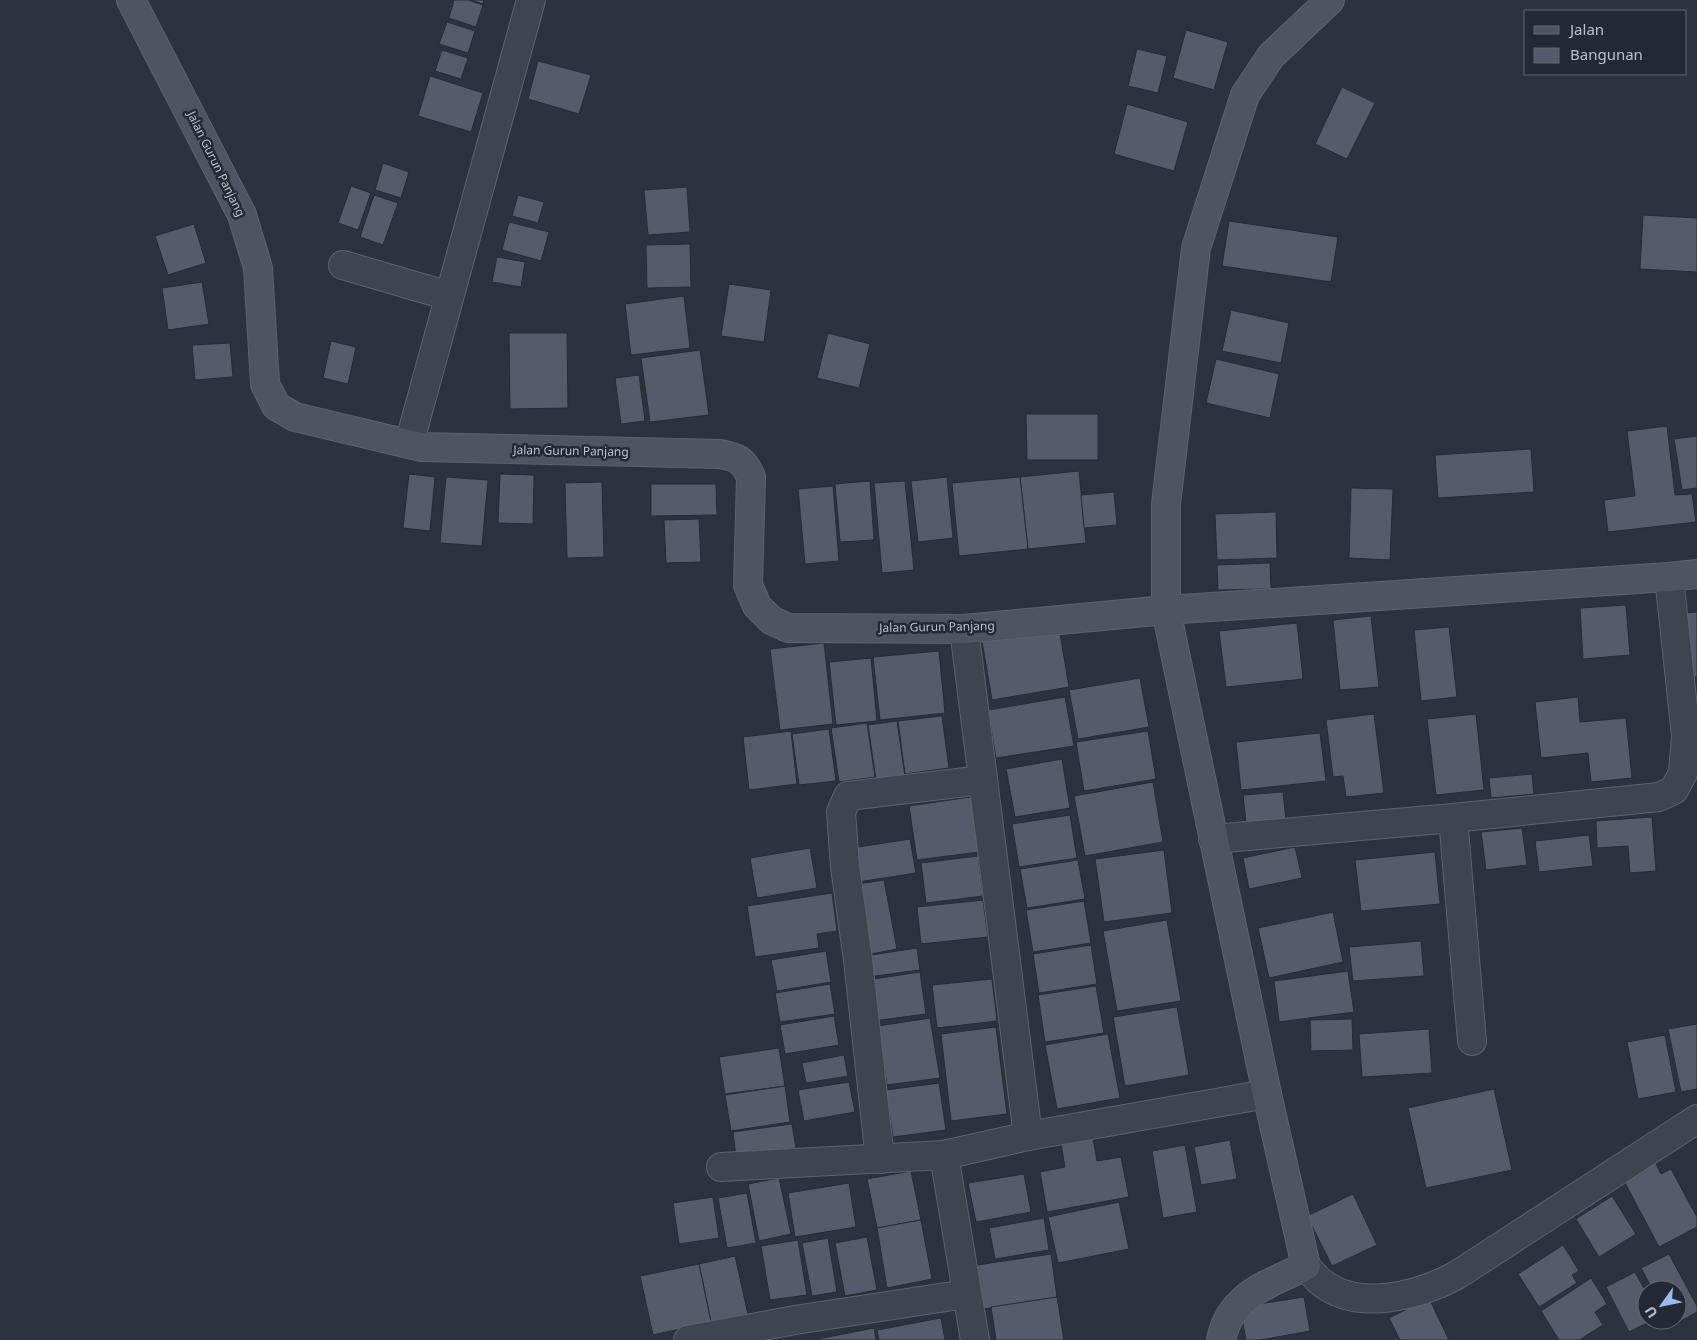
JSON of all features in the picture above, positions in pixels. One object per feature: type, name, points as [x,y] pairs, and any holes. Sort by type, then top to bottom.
[{"type":"street","name":"Jalan Gurun Panjang","points":[[131,0],[242,215],[258,268],[265,384],[276,406],[295,417],[421,447],[720,454],[738,458],[746,464],[751,477],[748,584],[757,606],[771,620],[788,628],[964,629],[1166,610],[1697,574]]},
{"type":"street","points":[[409,444],[531,0]]},
{"type":"street","points":[[1330,0],[1271,56],[1245,96],[1196,248],[1166,504],[1166,610],[1267,1094],[1306,1266],[1322,1283],[1336,1291],[1353,1296],[1381,1298],[1417,1294],[1433,1288],[1457,1276],[1697,1119]]},
{"type":"street","points":[[343,265],[449,296]]},
{"type":"street","points":[[1213,839],[1453,818],[1659,797],[1674,790],[1683,774],[1686,736],[1669,577]]},
{"type":"street","points":[[964,629],[1028,1136]]},
{"type":"street","points":[[880,1159],[858,960],[844,868],[841,812],[848,796],[983,780]]},
{"type":"street","points":[[1453,818],[1472,1041]]},
{"type":"street","points":[[720,1166],[944,1155],[1028,1136],[1267,1094]]},
{"type":"street","points":[[944,1155],[974,1340]]},
{"type":"street","points":[[1221,1340],[1231,1314],[1248,1294],[1306,1266]]},
{"type":"street","points":[[688,1340],[797,1330],[966,1294]]},
{"type":"building","points":[[454,0],[468,0],[483,5],[476,27],[449,18]]},
{"type":"building","points":[[470,0],[484,0],[483,4]]},
{"type":"building","points":[[447,22],[475,31],[468,53],[439,44]]},
{"type":"building","points":[[1186,30],[1228,42],[1214,90],[1173,78]]},
{"type":"building","points":[[1137,49],[1167,56],[1158,93],[1128,86]]},
{"type":"building","points":[[442,50],[468,58],[461,79],[435,71]]},
{"type":"building","points":[[538,61],[591,75],[579,114],[528,99]]},
{"type":"building","points":[[430,76],[483,93],[471,132],[418,116]]},
{"type":"building","points":[[1342,87],[1375,103],[1347,159],[1315,144]]},
{"type":"building","points":[[1127,104],[1188,122],[1174,171],[1114,154]]},
{"type":"building","points":[[383,163],[409,172],[401,198],[375,190]]},
{"type":"building","points":[[351,186],[371,193],[358,230],[338,223]]},
{"type":"building","points":[[687,187],[690,232],[648,235],[644,190]]},
{"type":"building","points":[[374,195],[398,203],[383,245],[360,237]]},
{"type":"building","points":[[518,195],[544,202],[538,223],[512,216]]},
{"type":"building","points":[[1643,215],[1697,218],[1697,272],[1640,269]]},
{"type":"building","points":[[1229,221],[1338,237],[1331,282],[1222,266]]},
{"type":"building","points":[[509,222],[549,232],[541,261],[502,250]]},
{"type":"building","points":[[194,224],[206,263],[168,275],[155,236]]},
{"type":"building","points":[[690,244],[691,287],[647,288],[646,245]]},
{"type":"building","points":[[497,257],[525,262],[521,287],[492,282]]},
{"type":"building","points":[[202,282],[209,324],[168,330],[162,288]]},
{"type":"building","points":[[729,284],[771,290],[764,342],[721,336]]},
{"type":"building","points":[[684,296],[690,348],[631,355],[625,304]]},
{"type":"building","points":[[1231,310],[1289,323],[1281,363],[1222,351]]},
{"type":"building","points":[[509,333],[567,333],[568,408],[510,409]]},
{"type":"building","points":[[828,333],[870,344],[859,388],[817,378]]},
{"type":"building","points":[[331,341],[356,347],[348,384],[323,378]]},
{"type":"building","points":[[230,343],[233,377],[195,380],[192,345]]},
{"type":"building","points":[[700,350],[709,415],[650,422],[641,358]]},
{"type":"building","points":[[1216,359],[1279,374],[1270,418],[1206,403]]},
{"type":"building","points":[[639,375],[645,421],[621,424],[615,378]]},
{"type":"building","points":[[1026,414],[1098,414],[1098,460],[1027,460]]},
{"type":"building","points":[[1667,426],[1675,495],[1692,494],[1696,522],[1608,532],[1604,500],[1635,496],[1627,431]]},
{"type":"building","points":[[1697,436],[1697,488],[1682,490],[1674,439]]},
{"type":"building","points":[[1531,449],[1534,492],[1438,498],[1435,455]]},
{"type":"building","points":[[1079,471],[1086,543],[1028,549],[1020,477]]},
{"type":"building","points":[[409,474],[435,477],[430,531],[403,528]]},
{"type":"building","points":[[500,474],[534,475],[533,524],[498,523]]},
{"type":"building","points":[[446,477],[488,480],[482,546],[440,543]]},
{"type":"building","points":[[947,477],[953,538],[918,542],[911,481]]},
{"type":"building","points":[[1020,477],[1028,549],[959,556],[952,483]]},
{"type":"building","points":[[870,481],[874,540],[840,542],[835,484]]},
{"type":"building","points":[[905,481],[914,570],[882,573],[874,483]]},
{"type":"building","points":[[602,482],[604,557],[567,558],[565,483]]},
{"type":"building","points":[[651,484],[716,484],[717,515],[651,516]]},
{"type":"building","points":[[833,486],[839,561],[805,564],[798,489]]},
{"type":"building","points":[[1351,488],[1393,489],[1390,560],[1349,558]]},
{"type":"building","points":[[1114,492],[1117,525],[1084,528],[1081,495]]},
{"type":"building","points":[[1276,512],[1277,558],[1217,560],[1215,514]]},
{"type":"building","points":[[699,519],[701,562],[666,563],[664,520]]},
{"type":"building","points":[[1270,563],[1271,589],[1218,590],[1217,565]]},
{"type":"building","points":[[1626,605],[1630,655],[1583,659],[1580,608]]},
{"type":"building","points":[[1697,612],[1697,677],[1688,677],[1683,613]]},
{"type":"building","points":[[1371,616],[1379,687],[1340,690],[1333,620]]},
{"type":"building","points":[[1297,623],[1303,679],[1226,687],[1219,631]]},
{"type":"building","points":[[1449,627],[1457,697],[1421,701],[1414,630]]},
{"type":"building","points":[[1059,628],[1069,687],[992,700],[982,641]]},
{"type":"building","points":[[824,643],[833,724],[780,730],[770,649]]},
{"type":"building","points":[[939,651],[945,713],[880,720],[873,657]]},
{"type":"building","points":[[871,658],[877,721],[836,725],[829,662]]},
{"type":"building","points":[[1140,678],[1149,727],[1078,739],[1069,690]]},
{"type":"building","points":[[1065,697],[1074,746],[996,758],[988,710]]},
{"type":"building","points":[[1578,697],[1580,722],[1626,718],[1632,778],[1591,782],[1588,753],[1541,758],[1535,702]]},
{"type":"building","points":[[1374,714],[1384,793],[1346,797],[1343,776],[1333,777],[1326,720]]},
{"type":"building","points":[[1476,714],[1484,790],[1436,795],[1427,719]]},
{"type":"building","points":[[942,716],[949,768],[905,774],[898,721]]},
{"type":"building","points":[[897,721],[905,776],[876,780],[868,725]]},
{"type":"building","points":[[867,723],[875,777],[839,782],[831,728]]},
{"type":"building","points":[[829,729],[836,781],[799,785],[792,734]]},
{"type":"building","points":[[791,731],[797,784],[749,790],[743,737]]},
{"type":"building","points":[[1148,731],[1156,779],[1084,791],[1076,742]]},
{"type":"building","points":[[1320,733],[1326,781],[1241,790],[1236,742]]},
{"type":"building","points":[[1062,759],[1070,808],[1015,817],[1006,769]]},
{"type":"building","points":[[1532,774],[1534,794],[1491,798],[1489,778]]},
{"type":"building","points":[[1153,782],[1163,842],[1085,856],[1074,796]]},
{"type":"building","points":[[1283,792],[1286,820],[1246,823],[1243,795]]},
{"type":"building","points":[[971,797],[979,852],[917,860],[909,806]]},
{"type":"building","points":[[1070,815],[1077,858],[1019,867],[1012,824]]},
{"type":"building","points":[[1652,817],[1656,871],[1630,873],[1628,846],[1597,848],[1596,821]]},
{"type":"building","points":[[1522,828],[1527,865],[1486,870],[1481,832]]},
{"type":"building","points":[[1589,835],[1593,866],[1539,872],[1535,841]]},
{"type":"building","points":[[910,839],[916,873],[858,882],[852,848]]},
{"type":"building","points":[[1295,847],[1302,878],[1249,889],[1243,858]]},
{"type":"building","points":[[810,848],[817,888],[757,898],[750,858]]},
{"type":"building","points":[[1164,850],[1172,913],[1104,922],[1095,859]]},
{"type":"building","points":[[1435,852],[1440,904],[1361,911],[1355,860]]},
{"type":"building","points":[[978,856],[983,896],[926,903],[921,863]]},
{"type":"building","points":[[1078,860],[1085,899],[1027,908],[1020,869]]},
{"type":"building","points":[[884,880],[897,949],[871,954],[858,884]]},
{"type":"building","points":[[832,893],[837,931],[817,934],[819,948],[755,957],[747,906]]},
{"type":"building","points":[[983,900],[988,937],[921,944],[917,907]]},
{"type":"building","points":[[1084,901],[1091,943],[1033,952],[1026,910]]},
{"type":"building","points":[[1333,912],[1343,962],[1269,978],[1258,928]]},
{"type":"building","points":[[1167,920],[1181,1001],[1117,1011],[1103,931]]},
{"type":"building","points":[[1421,941],[1424,976],[1353,981],[1349,947]]},
{"type":"building","points":[[1091,945],[1097,984],[1039,993],[1033,954]]},
{"type":"building","points":[[917,948],[920,970],[868,977],[865,956]]},
{"type":"building","points":[[826,951],[831,982],[777,991],[771,960]]},
{"type":"building","points":[[1348,971],[1354,1012],[1279,1022],[1274,981]]},
{"type":"building","points":[[920,972],[926,1014],[873,1021],[867,980]]},
{"type":"building","points":[[992,979],[997,1021],[937,1028],[932,985]]},
{"type":"building","points":[[830,984],[835,1014],[780,1022],[775,993]]},
{"type":"building","points":[[1096,986],[1104,1033],[1045,1042],[1038,995]]},
{"type":"building","points":[[1177,1007],[1189,1075],[1125,1086],[1113,1017]]},
{"type":"building","points":[[834,1016],[839,1045],[785,1054],[780,1025]]},
{"type":"building","points":[[930,1018],[940,1078],[887,1085],[878,1026]]},
{"type":"building","points":[[1352,1019],[1353,1050],[1311,1051],[1310,1020]]},
{"type":"building","points":[[1697,1024],[1697,1089],[1681,1092],[1668,1029]]},
{"type":"building","points":[[996,1027],[1007,1114],[951,1121],[941,1034]]},
{"type":"building","points":[[1429,1029],[1432,1073],[1362,1077],[1359,1034]]},
{"type":"building","points":[[1108,1034],[1120,1098],[1057,1109],[1045,1045]]},
{"type":"building","points":[[1665,1035],[1676,1092],[1638,1099],[1627,1042]]},
{"type":"building","points":[[779,1048],[785,1086],[725,1094],[719,1057]]},
{"type":"building","points":[[844,1055],[848,1076],[806,1083],[802,1063]]},
{"type":"building","points":[[849,1082],[855,1112],[804,1121],[798,1090]]},
{"type":"building","points":[[939,1083],[946,1130],[893,1137],[886,1090]]},
{"type":"building","points":[[785,1086],[790,1122],[731,1131],[725,1095]]},
{"type":"building","points":[[1494,1089],[1512,1170],[1426,1188],[1408,1108]]},
{"type":"building","points":[[792,1124],[796,1148],[736,1157],[733,1132]]},
{"type":"building","points":[[1093,1138],[1097,1161],[1121,1157],[1129,1197],[1047,1212],[1040,1172],[1065,1167],[1061,1144]]},
{"type":"building","points":[[1230,1140],[1237,1179],[1201,1185],[1194,1147]]},
{"type":"building","points":[[1185,1145],[1197,1212],[1163,1218],[1152,1151]]},
{"type":"building","points":[[1655,1162],[1661,1174],[1671,1169],[1697,1217],[1697,1227],[1659,1247],[1623,1179]]},
{"type":"building","points":[[911,1171],[921,1220],[877,1228],[867,1179]]},
{"type":"building","points":[[1024,1174],[1031,1212],[976,1222],[968,1183]]},
{"type":"building","points":[[779,1178],[791,1234],[759,1241],[748,1184]]},
{"type":"building","points":[[849,1183],[856,1227],[795,1237],[788,1193]]},
{"type":"building","points":[[747,1193],[756,1243],[727,1248],[718,1198]]},
{"type":"building","points":[[1353,1194],[1377,1245],[1332,1266],[1307,1216]]},
{"type":"building","points":[[1612,1196],[1636,1234],[1599,1257],[1576,1219]]},
{"type":"building","points":[[713,1197],[719,1238],[679,1244],[673,1203]]},
{"type":"building","points":[[1119,1202],[1129,1249],[1058,1263],[1048,1217]]},
{"type":"building","points":[[1044,1218],[1049,1250],[995,1259],[989,1228]]},
{"type":"building","points":[[921,1220],[932,1279],[887,1288],[877,1228]]},
{"type":"building","points":[[867,1237],[877,1290],[845,1296],[835,1243]]},
{"type":"building","points":[[828,1238],[837,1292],[812,1296],[802,1243]]},
{"type":"building","points":[[798,1240],[807,1295],[770,1300],[761,1246]]},
{"type":"building","points":[[1563,1245],[1579,1271],[1572,1275],[1577,1283],[1539,1307],[1518,1274]]},
{"type":"building","points":[[1051,1254],[1057,1297],[984,1309],[977,1265]]},
{"type":"building","points":[[1669,1254],[1683,1280],[1648,1280],[1641,1268]]},
{"type":"building","points":[[735,1256],[748,1314],[711,1322],[699,1264]]},
{"type":"building","points":[[699,1264],[711,1322],[653,1335],[640,1276]]},
{"type":"building","points":[[1635,1272],[1639,1280],[1637,1280],[1637,1328],[1629,1332],[1606,1287]]},
{"type":"building","points":[[1591,1278],[1607,1304],[1595,1312],[1603,1325],[1579,1340],[1559,1340],[1541,1311]]},
{"type":"building","points":[[1687,1287],[1697,1306],[1697,1312],[1687,1318]]},
{"type":"building","points":[[1057,1297],[1064,1340],[996,1340],[991,1307]]},
{"type":"building","points":[[1304,1297],[1310,1331],[1261,1340],[1246,1340],[1240,1307]]},
{"type":"building","points":[[1429,1298],[1449,1340],[1400,1340],[1389,1318]]},
{"type":"building","points":[[941,1318],[945,1340],[879,1340],[877,1330]]},
{"type":"building","points":[[874,1328],[876,1340],[818,1340],[818,1339]]}]
